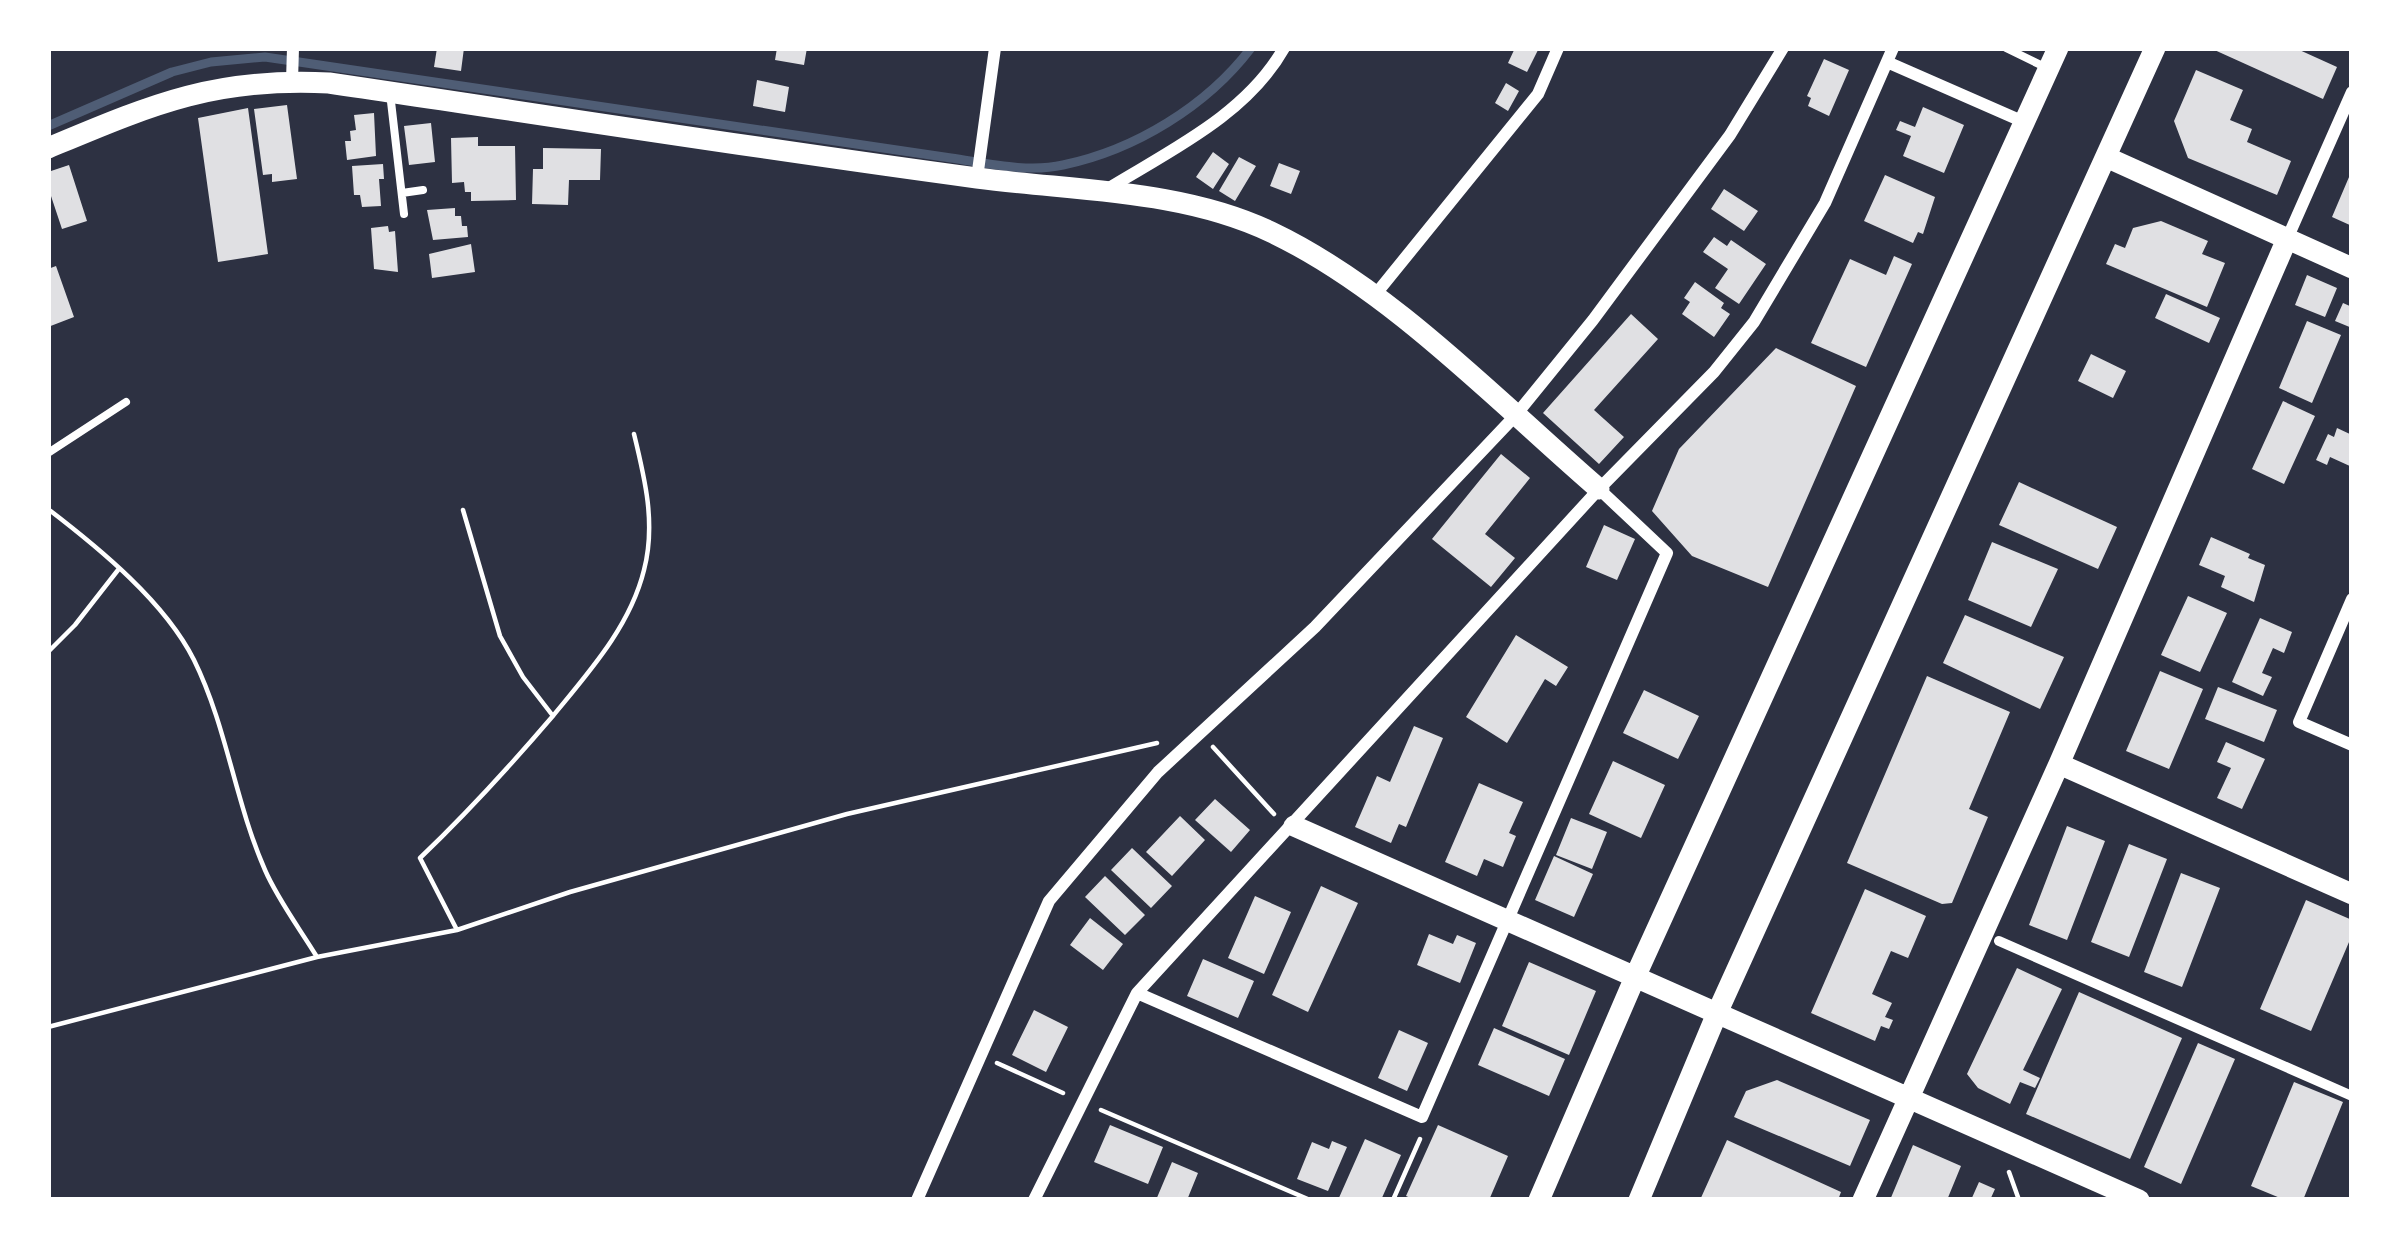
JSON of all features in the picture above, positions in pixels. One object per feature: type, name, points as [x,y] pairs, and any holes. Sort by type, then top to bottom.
[{"type":"street","points":[[292,80],[293,48]]},
{"type":"street","points":[[977,178],[995,48]]},
{"type":"street","points":[[1102,192],[1236,107],[1275,65],[1284,48]]},
{"type":"street","points":[[1375,295],[1538,94],[1558,48]]},
{"type":"street","points":[[916,1200],[1049,901],[1158,772],[1315,627],[1514,416],[1730,135],[1783,48]]},
{"type":"street","points":[[1034,1200],[1138,993],[1599,489],[1714,372],[1754,322],[1825,203],[1893,48]]},
{"type":"street","points":[[1639,1200],[1718,1011],[2155,48]]},
{"type":"street","points":[[1539,1200],[1636,975],[2053,58]]},
{"type":"street","points":[[1887,62],[2024,122]]},
{"type":"street","points":[[48,148],[158,102],[203,90],[292,80],[1217,212],[1307,250],[1375,295],[1667,553],[1422,1117],[1138,993]]},
{"type":"street","points":[[1863,1200],[2060,764],[2352,92]]},
{"type":"street","points":[[2106,157],[2352,268]]},
{"type":"street","points":[[2352,599],[2299,722],[2352,745]]},
{"type":"street","points":[[2060,764],[2352,894]]},
{"type":"street","points":[[1294,826],[2139,1200]]},
{"type":"street","points":[[2000,941],[2352,1096]]},
{"type":"lane","points":[[2006,48],[2053,58]]},
{"type":"lane","points":[[390,92],[404,214]]},
{"type":"lane","points":[[402,193],[423,190]]},
{"type":"lane","points":[[48,453],[126,402]]},
{"type":"path","points":[[457,931],[420,858],[481,799],[590,673],[631,606],[644,571],[650,532],[647,490],[634,434]]},
{"type":"path","points":[[48,509],[140,587],[193,657],[215,710],[265,872],[317,957]]},
{"type":"path","points":[[464,510],[500,636],[553,716]]},
{"type":"path","points":[[48,652],[120,568]]},
{"type":"path","points":[[48,1027],[317,957],[457,931],[570,892],[847,814],[1198,731],[1276,817],[1294,826]]},
{"type":"path","points":[[1005,1067],[1310,1200]]},
{"type":"path","points":[[1394,1200],[1421,1137],[1422,1117]]},
{"type":"path","points":[[2004,1160],[2019,1200]]},
{"type":"building","points":[[437,48],[464,48],[461,71],[434,67]]},
{"type":"building","points":[[777,48],[807,48],[804,65],[775,60]]},
{"type":"building","points":[[1515,48],[1539,48],[1527,72],[1508,63]]},
{"type":"building","points":[[2210,48],[2295,48],[2337,67],[2323,99]]},
{"type":"building","points":[[1824,59],[1849,70],[1829,116],[1808,106],[1811,98],[1807,96]]},
{"type":"building","points":[[2196,70],[2243,90],[2230,120],[2252,129],[2247,142],[2291,161],[2277,195],[2188,158],[2174,121]]},
{"type":"building","points":[[757,80],[789,87],[785,112],[753,106]]},
{"type":"building","points":[[1506,83],[1519,91],[1508,111],[1495,103]]},
{"type":"building","points":[[287,105],[297,179],[272,182],[272,174],[263,175],[254,109]]},
{"type":"building","points":[[1923,107],[1964,125],[1944,173],[1903,156],[1911,136],[1896,130],[1900,121],[1915,127]]},
{"type":"building","points":[[248,108],[268,254],[218,262],[198,118]]},
{"type":"building","points":[[374,113],[376,156],[347,160],[345,141],[351,141],[350,131],[356,130],[354,115]]},
{"type":"building","points":[[431,123],[435,162],[409,165],[404,126]]},
{"type":"building","points":[[478,137],[478,146],[515,146],[516,200],[471,201],[464,182],[452,183],[451,138]]},
{"type":"building","points":[[543,148],[601,149],[600,180],[569,180],[568,205],[532,204],[533,169],[543,169]]},
{"type":"building","points":[[1213,152],[1229,164],[1213,189],[1196,177]]},
{"type":"building","points":[[1239,157],[1256,166],[1235,201],[1219,191]]},
{"type":"building","points":[[1279,163],[1300,171],[1291,194],[1270,186]]},
{"type":"building","points":[[383,164],[381,206],[362,207],[360,195],[354,195],[352,166]]},
{"type":"building","points":[[69,165],[87,221],[62,229],[48,172]]},
{"type":"building","points":[[2352,170],[2352,226],[2332,217]]},
{"type":"building","points":[[1885,175],[1935,197],[1923,234],[1918,232],[1913,243],[1864,221]]},
{"type":"building","points":[[1724,189],[1758,211],[1744,231],[1711,209]]},
{"type":"building","points":[[455,208],[468,237],[433,240],[427,210]]},
{"type":"building","points":[[2161,221],[2208,241],[2202,254],[2225,263],[2207,307],[2106,264],[2115,244],[2125,248],[2133,228]]},
{"type":"building","points":[[388,226],[389,232],[395,231],[398,272],[374,269],[371,228]]},
{"type":"building","points":[[1714,237],[1727,246],[1731,240],[1766,264],[1739,304],[1715,288],[1728,269],[1703,252]]},
{"type":"building","points":[[471,244],[475,272],[432,278],[429,254]]},
{"type":"building","points":[[1894,256],[1912,264],[1866,367],[1811,343],[1850,259],[1886,275]]},
{"type":"building","points":[[56,266],[74,317],[48,327],[48,269]]},
{"type":"building","points":[[2307,275],[2337,288],[2325,317],[2295,305]]},
{"type":"building","points":[[1695,282],[1724,303],[1721,308],[1730,314],[1714,337],[1682,314],[1690,302],[1684,298]]},
{"type":"building","points":[[2166,294],[2220,318],[2209,343],[2155,318]]},
{"type":"building","points":[[2343,303],[2352,307],[2352,328],[2335,321]]},
{"type":"building","points":[[1631,314],[1658,339],[1594,410],[1624,437],[1599,464],[1543,413]]},
{"type":"building","points":[[2307,321],[2341,335],[2312,403],[2279,388]]},
{"type":"building","points":[[1776,348],[1856,386],[1768,587],[1692,556],[1652,511],[1679,449]]},
{"type":"building","points":[[2091,354],[2126,371],[2113,398],[2078,381]]},
{"type":"building","points":[[2283,401],[2315,416],[2284,484],[2252,469]]},
{"type":"building","points":[[2337,428],[2352,435],[2352,467],[2330,457],[2327,465],[2316,460],[2328,434],[2334,437]]},
{"type":"building","points":[[1501,454],[1530,478],[1485,534],[1515,558],[1491,587],[1432,539]]},
{"type":"building","points":[[2019,482],[2117,527],[2098,569],[1999,525]]},
{"type":"building","points":[[1604,525],[1635,539],[1617,580],[1586,567]]},
{"type":"building","points":[[2211,537],[2265,565],[2254,602],[2221,587],[2225,576],[2199,565]]},
{"type":"building","points":[[1992,542],[2058,569],[2031,627],[1968,600]]},
{"type":"building","points":[[2188,596],[2227,613],[2200,672],[2161,655]]},
{"type":"building","points":[[1965,615],[2064,657],[2040,709],[1943,663]]},
{"type":"building","points":[[2260,618],[2292,632],[2284,653],[2273,648],[2262,673],[2272,677],[2263,696],[2232,682]]},
{"type":"building","points":[[1516,635],[1568,667],[1556,686],[1545,679],[1507,743],[1466,717]]},
{"type":"building","points":[[2160,671],[2203,689],[2169,769],[2126,751]]},
{"type":"building","points":[[1927,676],[2010,712],[1969,809],[1988,817],[1952,903],[1942,904],[1847,863]]},
{"type":"building","points":[[2218,687],[2277,710],[2264,742],[2205,719]]},
{"type":"building","points":[[1644,690],[1699,716],[1678,759],[1623,733]]},
{"type":"building","points":[[1414,726],[1443,738],[1406,827],[1399,824],[1391,843],[1355,827],[1377,776],[1390,782]]},
{"type":"building","points":[[2226,742],[2265,759],[2242,809],[2217,798],[2231,768],[2217,762]]},
{"type":"building","points":[[1613,761],[1665,785],[1641,838],[1589,814]]},
{"type":"building","points":[[1479,783],[1523,802],[1509,833],[1516,836],[1503,867],[1484,859],[1477,876],[1445,862]]},
{"type":"building","points":[[1215,799],[1250,830],[1231,852],[1195,820]]},
{"type":"building","points":[[1180,816],[1205,840],[1172,876],[1146,852]]},
{"type":"building","points":[[1571,818],[1607,832],[1592,869],[1556,855]]},
{"type":"building","points":[[2067,826],[2105,841],[2067,940],[2029,925]]},
{"type":"building","points":[[2129,844],[2167,859],[2129,957],[2091,942]]},
{"type":"building","points":[[1132,848],[1172,886],[1151,908],[1111,870]]},
{"type":"building","points":[[1554,856],[1593,874],[1574,917],[1535,900]]},
{"type":"building","points":[[2181,873],[2220,888],[2182,987],[2144,972]]},
{"type":"building","points":[[1105,876],[1145,915],[1125,935],[1085,897]]},
{"type":"building","points":[[1321,886],[1358,903],[1308,1012],[1272,995]]},
{"type":"building","points":[[1865,889],[1926,916],[1908,958],[1891,951],[1872,994],[1892,1003],[1885,1017],[1893,1020],[1889,1029],[1881,1026],[1875,1041],[1811,1013]]},
{"type":"building","points":[[1255,896],[1291,912],[1264,974],[1228,958]]},
{"type":"building","points":[[2306,900],[2352,920],[2352,935],[2311,1031],[2260,1009]]},
{"type":"building","points":[[1090,918],[1123,944],[1103,970],[1070,945]]},
{"type":"building","points":[[1429,934],[1453,944],[1457,935],[1476,943],[1460,983],[1417,965]]},
{"type":"building","points":[[1203,959],[1254,981],[1238,1018],[1187,996]]},
{"type":"building","points":[[1529,962],[1596,991],[1569,1055],[1502,1026]]},
{"type":"building","points":[[2017,968],[2062,989],[2023,1070],[2040,1078],[2035,1088],[2020,1082],[2010,1104],[1978,1088],[1967,1074]]},
{"type":"building","points":[[2079,992],[2182,1038],[2130,1159],[2026,1114]]},
{"type":"building","points":[[1034,1010],[1068,1027],[1046,1072],[1012,1055]]},
{"type":"building","points":[[1494,1028],[1565,1059],[1549,1096],[1478,1065]]},
{"type":"building","points":[[1399,1030],[1428,1043],[1407,1091],[1378,1078]]},
{"type":"building","points":[[2198,1043],[2235,1059],[2181,1184],[2144,1167]]},
{"type":"building","points":[[1777,1080],[1870,1120],[1850,1166],[1734,1117],[1746,1091]]},
{"type":"building","points":[[2294,1082],[2343,1102],[2303,1200],[2285,1200],[2251,1186]]},
{"type":"building","points":[[1110,1125],[1163,1147],[1148,1184],[1094,1162]]},
{"type":"building","points":[[1438,1125],[1508,1156],[1489,1200],[1406,1196]]},
{"type":"building","points":[[1365,1139],[1401,1155],[1381,1200],[1338,1200]]},
{"type":"building","points":[[1727,1140],[1841,1192],[1838,1200],[1700,1200]]},
{"type":"building","points":[[1332,1141],[1347,1147],[1328,1191],[1297,1179],[1312,1142],[1329,1149]]},
{"type":"building","points":[[1913,1145],[1961,1166],[1947,1200],[1890,1200]]},
{"type":"building","points":[[1172,1162],[1198,1173],[1187,1200],[1156,1200]]},
{"type":"building","points":[[1979,1182],[1995,1189],[1990,1200],[1971,1200]]},
{"type":"waterway","points":[[48,126],[172,72],[211,62],[265,57],[992,165],[1049,167],[1117,149],[1168,123],[1213,89],[1251,48]]}]
